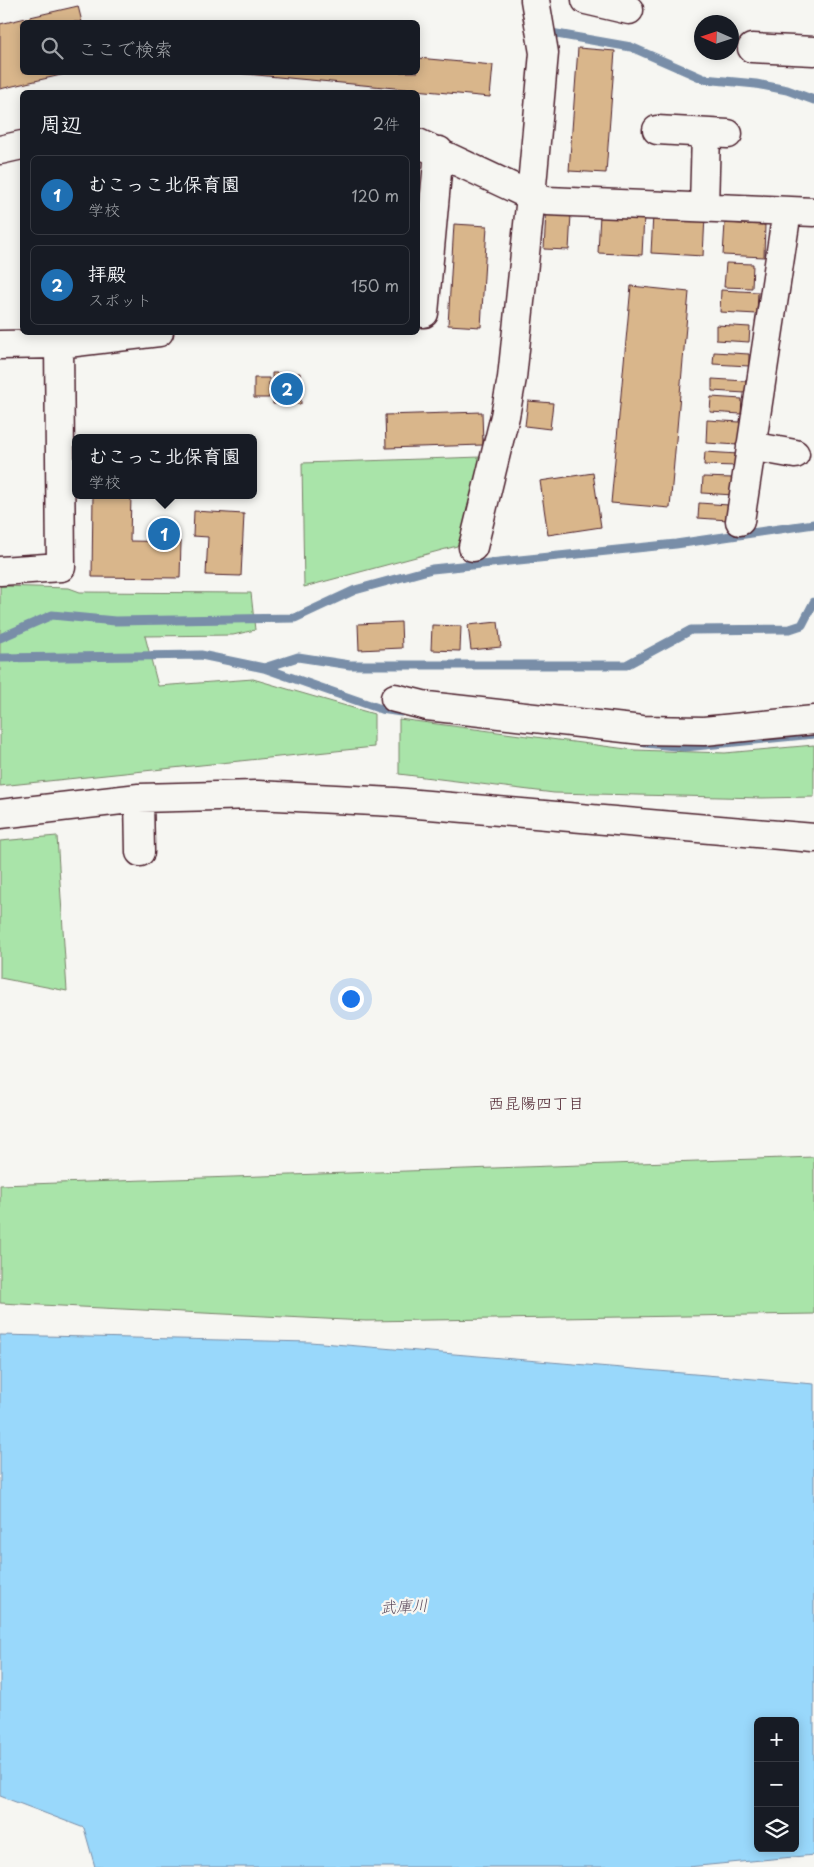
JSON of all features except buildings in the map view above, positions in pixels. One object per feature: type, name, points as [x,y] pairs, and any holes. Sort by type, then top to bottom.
[{"type":"street","points":[[473,547],[512,378],[544,53],[535,0]]},
{"type":"street","points":[[586,0],[629,10]]},
{"type":"street","points":[[752,48],[814,51]]},
{"type":"street","points":[[657,130],[717,134],[704,207]]},
{"type":"street","points":[[0,150],[20,145]]},
{"type":"street","points":[[424,313],[428,147],[531,196],[558,202],[814,212]]},
{"type":"street","points":[[740,520],[787,211]]},
{"type":"street","points":[[0,345],[119,335]]},
{"type":"street","points":[[0,572],[61,566],[52,340]]},
{"type":"street","points":[[751,446],[795,454]]},
{"type":"street","points":[[394,698],[427,706],[642,730],[704,731],[814,720]]},
{"type":"street","points":[[0,814],[139,798],[257,795],[394,802],[814,838]]},
{"type":"street","points":[[139,798],[140,852]]},
{"type":"street","points":[[756,832],[814,821]]},
{"type":"green space","points":[[481,457],[474,501],[457,546],[304,587],[302,463]]},
{"type":"green space","points":[[0,586],[69,588],[80,592],[251,593],[255,630],[233,635],[145,636],[158,686],[253,679],[374,714],[374,747],[0,786]]},
{"type":"green space","points":[[399,719],[634,750],[725,753],[814,745],[814,797],[762,798],[554,793],[399,774]]},
{"type":"green space","points":[[57,836],[67,991],[0,978],[0,841]]},
{"type":"green space","points":[[814,1157],[814,1314],[366,1321],[0,1303],[0,1185]]},
{"type":"water","name":"武庫川","points":[[0,1335],[310,1342],[814,1384],[814,1855],[688,1867],[95,1867],[84,1828],[0,1796]]},
{"type":"waterway","points":[[548,26],[551,33],[631,47],[704,79],[756,84],[787,90],[814,100]]},
{"type":"waterway","points":[[0,638],[52,615],[115,621],[295,618],[355,590],[432,569],[676,544],[814,524]]},
{"type":"waterway","points":[[264,668],[298,657],[350,665],[626,665],[691,630],[790,629],[802,625],[814,602]]},
{"type":"waterway","points":[[0,658],[201,655],[264,668],[381,709],[401,712]]},
{"type":"waterway","points":[[645,743],[685,747],[814,734]]},
{"type":"place","name":"拝殿","points":[[287,389]]},
{"type":"place","name":"むこっこ北保育園","points":[[164,534]]},
{"type":"district","name":"西昆陽四丁目","points":[[536,1103]]}]
